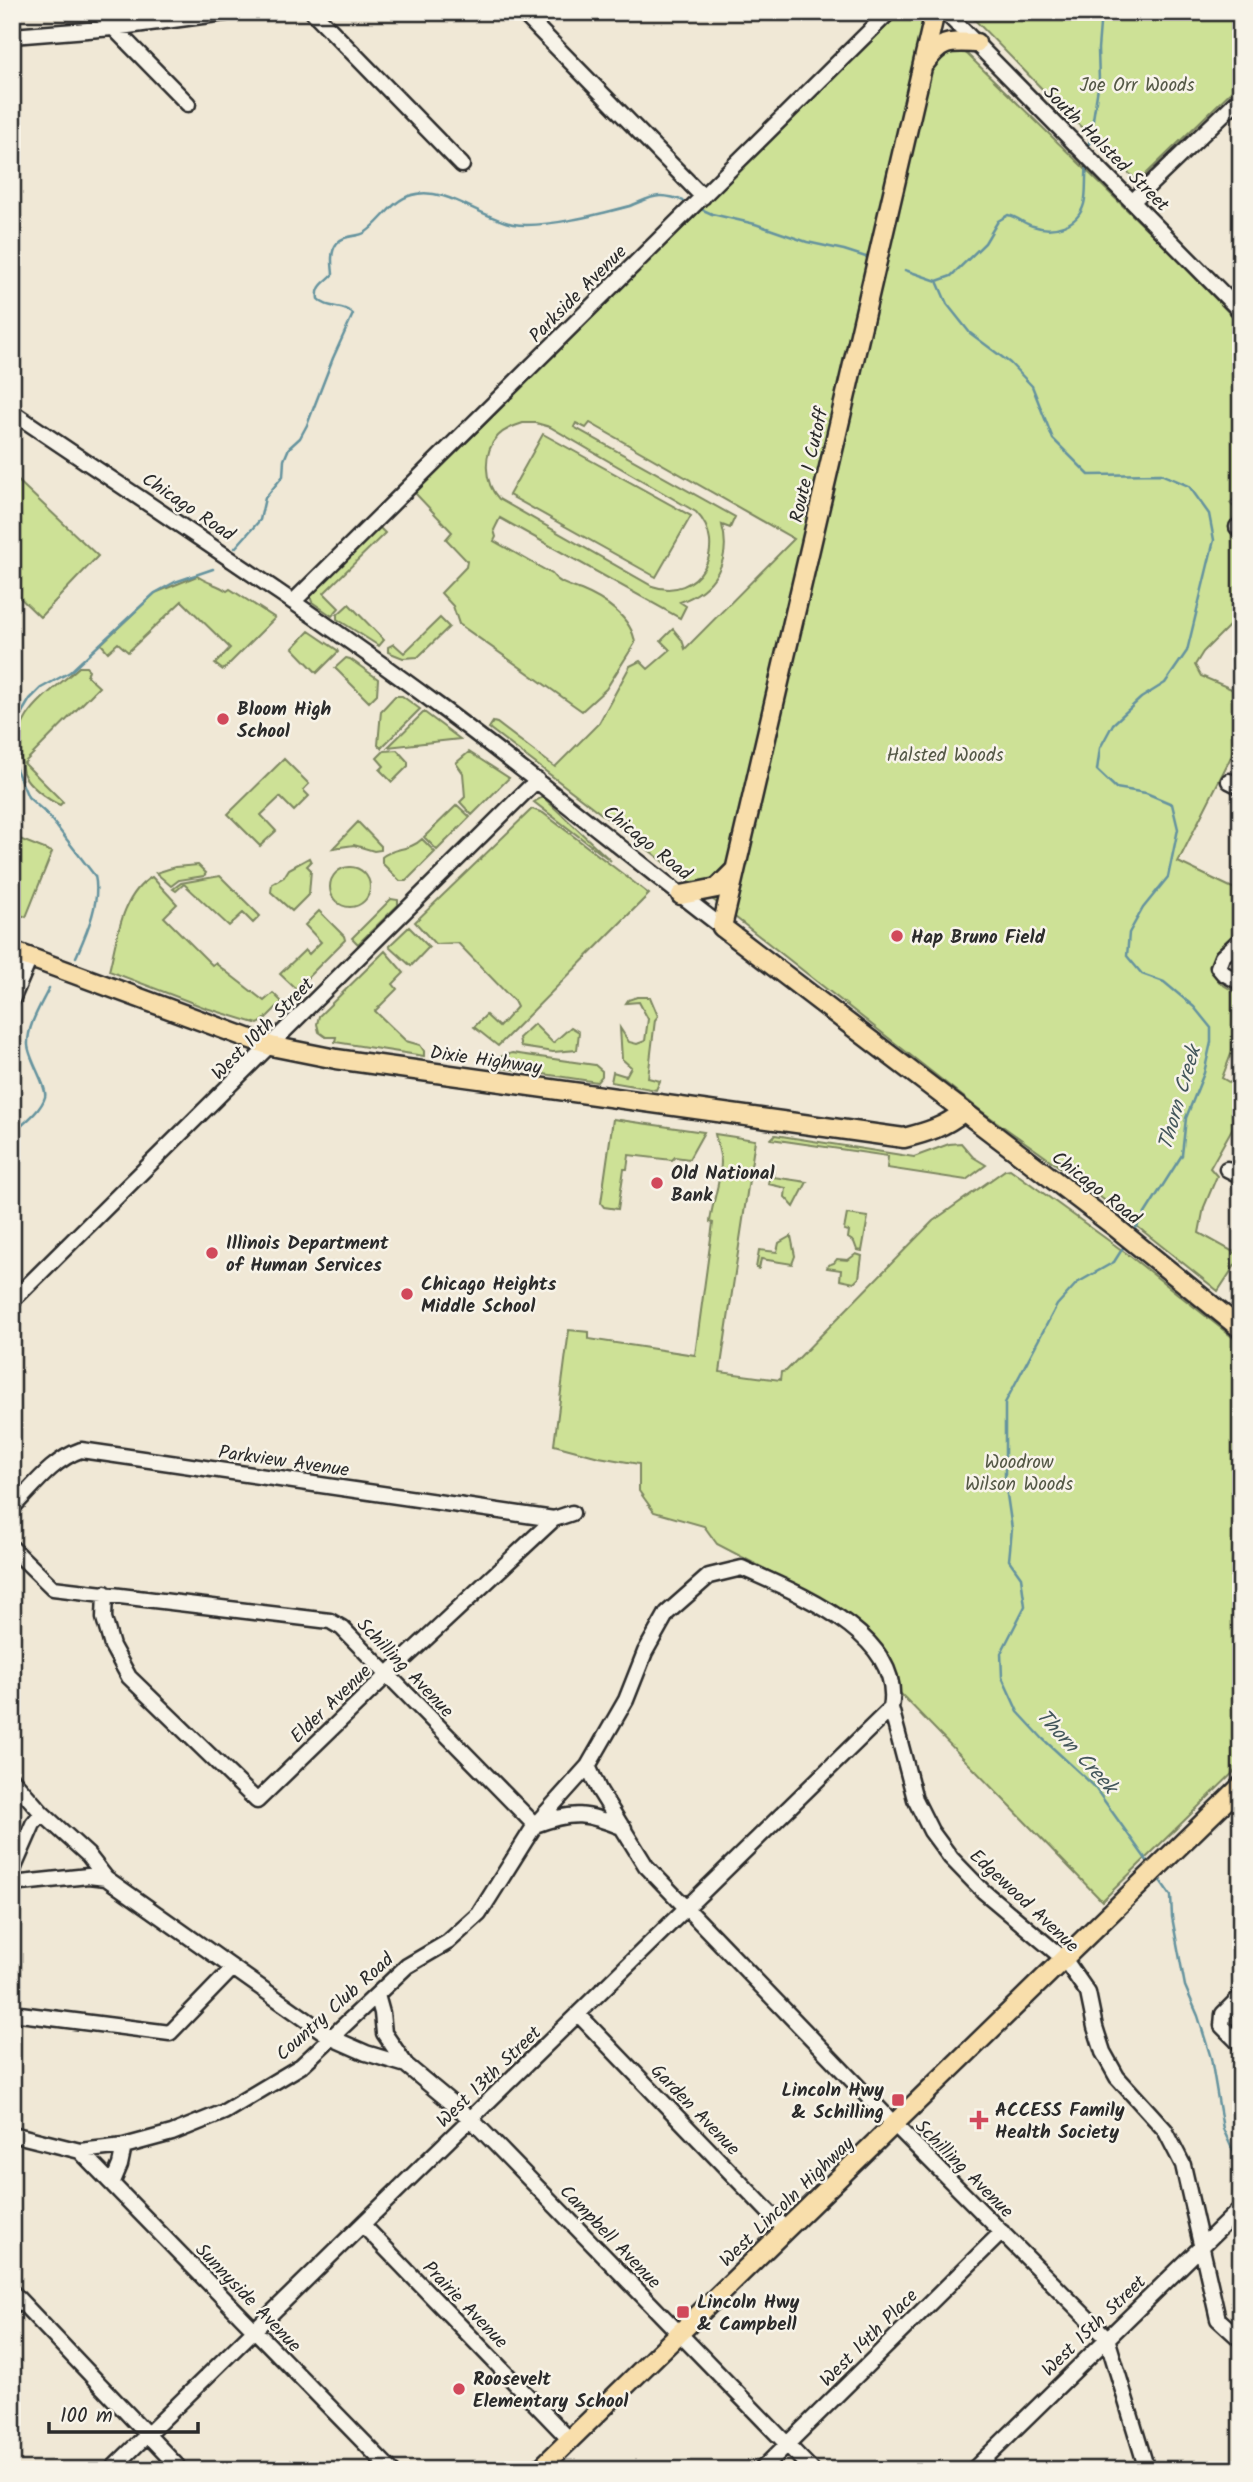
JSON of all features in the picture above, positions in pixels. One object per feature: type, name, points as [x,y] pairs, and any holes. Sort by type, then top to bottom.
[{"type":"main road","name":"Route 1 Cutoff","points":[[722,927],[935,12]]},
{"type":"main road","points":[[923,66],[935,49],[945,43],[975,43]]},
{"type":"main road","points":[[681,895],[717,888],[735,870]]},
{"type":"main road","name":"Chicago Road","points":[[722,927],[1114,1226],[1241,1328]]},
{"type":"main road","name":"Dixie Highway","points":[[12,951],[271,1046],[336,1059],[904,1138],[946,1125],[963,1112]]},
{"type":"main road","name":"West Lincoln Highway","points":[[539,2470],[1241,1786]]},
{"type":"street","points":[[98,12],[188,104]]},
{"type":"street","points":[[12,36],[113,28],[232,12]]},
{"type":"street","points":[[313,12],[462,164]]},
{"type":"street","points":[[522,12],[703,197]]},
{"type":"street","name":"Parkside Avenue","points":[[293,602],[889,12]]},
{"type":"street","name":"South Halsted Street","points":[[945,12],[1241,312]]},
{"type":"street","points":[[1133,201],[1241,97]]},
{"type":"street","name":"Chicago Road","points":[[12,412],[293,602],[436,704],[537,780],[722,927]]},
{"type":"street","name":"West 10th Street","points":[[12,1301],[537,780]]},
{"type":"street","points":[[1241,939],[1222,957],[1218,967],[1223,974],[1241,984]]},
{"type":"street","points":[[12,1000],[30,958]]},
{"type":"street","points":[[1227,1169],[1241,1177]]},
{"type":"street","name":"Parkview Avenue","points":[[12,1508],[56,1463],[81,1450],[555,1519],[572,1513]]},
{"type":"street","name":"Elder Avenue","points":[[105,1593],[104,1618],[112,1646],[129,1677],[257,1801],[386,1675],[555,1519]]},
{"type":"street","name":"Schilling Avenue","points":[[12,1548],[53,1588],[330,1621],[342,1628],[535,1825]]},
{"type":"street","name":"Edgewood Avenue","points":[[709,1576],[742,1568],[841,1617],[880,1656],[894,1694],[891,1708],[915,1799],[931,1831],[951,1858],[983,1891],[1065,1960],[1088,1993],[1103,2052],[1117,2077],[1165,2130],[1183,2165],[1218,2319],[1241,2340]]},
{"type":"street","name":"Country Club Road","points":[[12,2134],[80,2151],[124,2146],[173,2133],[223,2112],[301,2066],[407,1966],[448,1942],[479,1914],[535,1825],[589,1766],[626,1700],[645,1652],[667,1613],[709,1576]]},
{"type":"street","name":"West 13th Street","points":[[111,2470],[891,1708]]},
{"type":"street","name":"Schilling Avenue","points":[[589,1766],[599,1790],[646,1867],[895,2125],[1107,2338],[1147,2470]]},
{"type":"street","name":"Campbell Avenue","points":[[12,1780],[42,1814],[88,1855],[106,1878],[332,2038],[366,2053],[406,2065]]},
{"type":"street","points":[[12,1872],[33,1824],[42,1814]]},
{"type":"street","points":[[535,1825],[562,1815],[582,1815],[624,1828]]},
{"type":"street","points":[[12,1884],[88,1877],[106,1878]]},
{"type":"street","points":[[12,2013],[170,2033],[233,1968]]},
{"type":"street","name":"Campbell Avenue","points":[[377,1995],[384,2033],[406,2065],[471,2119],[812,2470]]},
{"type":"street","points":[[1241,1996],[1223,2014],[1222,2025],[1241,2045]]},
{"type":"street","name":"Garden Avenue","points":[[578,2014],[786,2230]]},
{"type":"street","points":[[112,2183],[124,2146]]},
{"type":"street","name":"Sunnyside Avenue","points":[[80,2151],[391,2470]]},
{"type":"street","name":"West 15th Street","points":[[973,2470],[1241,2208]]},
{"type":"street","name":"Prairie Avenue","points":[[363,2225],[570,2440]]},
{"type":"street","name":"West 14th Place","points":[[761,2470],[1002,2232]]},
{"type":"street","points":[[12,2292],[181,2470]]},
{"type":"green space","name":"Joe Orr Woods","points":[[967,12],[1241,12],[1241,82],[1143,177],[1135,179]]},
{"type":"green space","name":"Halsted Woods","points":[[899,14],[911,14],[968,55],[1241,325],[1241,492],[1230,503],[1241,515],[1241,519],[1231,530],[1241,540],[1241,614],[1203,652],[1195,665],[1201,676],[1241,693],[1241,737],[1178,862],[1241,892],[1241,930],[1217,952],[1212,971],[1220,983],[1240,995],[1233,1049],[1222,1078],[1241,1089],[1241,1113],[1210,1168],[1217,1176],[1204,1207],[1199,1233],[1241,1256],[1218,1291],[1089,1188],[980,1110],[693,884],[489,728],[493,722],[497,723],[555,767],[599,723],[630,666],[640,661],[648,669],[670,650],[661,641],[673,629],[685,649],[794,539],[590,423],[586,428],[576,423],[574,427],[735,517],[730,528],[722,525],[724,551],[718,572],[702,590],[680,602],[686,606],[680,618],[500,518],[494,530],[494,541],[552,574],[561,582],[607,604],[622,617],[633,634],[635,643],[606,689],[582,711],[459,624],[453,606],[441,593],[466,567],[467,561],[446,539],[452,532],[415,493]],"holes":[[[523,423],[550,427],[696,512],[706,526],[710,541],[704,568],[695,579],[683,586],[668,589],[652,586],[499,499],[488,477],[489,451],[501,434],[510,428]]]},
{"type":"green space","points":[[543,434],[691,516],[656,577],[509,495]]},
{"type":"green space","points":[[12,475],[98,556],[40,617],[12,590]]},
{"type":"green space","points":[[379,527],[385,533],[324,593],[339,608],[332,616],[312,602],[312,592]]},
{"type":"green space","points":[[197,576],[227,591],[230,589],[275,618],[223,670],[215,664],[230,648],[182,601],[128,652],[118,643],[108,652],[101,644],[155,593]]},
{"type":"green space","points":[[349,604],[384,640],[379,646],[337,619],[337,615]]},
{"type":"green space","points":[[440,618],[449,627],[418,657],[403,658],[388,652],[388,647],[394,644],[404,653]]},
{"type":"green space","points":[[309,631],[338,652],[317,673],[293,648]]},
{"type":"green space","points":[[346,658],[378,679],[377,694],[369,702],[335,668]]},
{"type":"green space","points":[[79,667],[89,670],[87,676],[99,687],[24,763],[63,802],[60,805],[29,782],[23,773],[18,746],[20,732],[34,707]]},
{"type":"green space","points":[[395,696],[402,696],[420,709],[381,748],[378,745],[381,711]]},
{"type":"green space","points":[[424,712],[460,739],[388,747]]},
{"type":"green space","points":[[397,750],[408,762],[408,766],[392,782],[380,770],[384,766],[377,758],[384,751]]},
{"type":"green space","points":[[469,752],[509,778],[472,815],[460,802],[465,797],[463,773],[456,763]]},
{"type":"green space","points":[[284,759],[309,784],[303,790],[309,796],[294,811],[280,797],[261,815],[276,831],[260,846],[228,814]]},
{"type":"green space","points":[[544,798],[611,861],[534,802]]},
{"type":"green space","points":[[457,805],[470,817],[437,850],[424,837]]},
{"type":"green space","points":[[532,809],[543,813],[649,894],[498,1046],[474,1027],[486,1015],[499,1027],[517,1007],[514,1001],[458,943],[435,944],[415,922]]},
{"type":"green space","points":[[358,822],[381,846],[381,850],[374,851],[354,845],[333,848]]},
{"type":"green space","points":[[12,836],[52,852],[26,917],[12,912]]},
{"type":"green space","points":[[422,839],[435,852],[406,881],[400,881],[382,863],[382,857]]},
{"type":"green space","points":[[309,858],[309,894],[292,911],[271,892],[272,884],[284,877],[289,869]]},
{"type":"green space","points":[[198,865],[206,873],[204,876],[179,880],[171,886],[156,873],[175,867]]},
{"type":"green space","points":[[350,867],[364,873],[370,887],[364,901],[350,907],[336,901],[330,887],[336,873]]},
{"type":"green space","points":[[220,876],[260,916],[253,923],[243,913],[229,926],[184,884],[176,891],[173,889],[181,883]]},
{"type":"green space","points":[[152,877],[177,904],[164,917],[212,965],[215,963],[264,1001],[273,993],[282,1002],[262,1022],[258,1024],[206,1008],[109,971],[127,906],[133,895]]},
{"type":"green space","points":[[391,899],[398,900],[398,905],[358,944],[352,938]]},
{"type":"green space","points":[[319,911],[345,940],[296,989],[280,974],[305,950],[309,954],[321,942],[305,925]]},
{"type":"green space","points":[[409,927],[429,947],[411,966],[389,946]]},
{"type":"green space","points":[[385,951],[404,973],[393,984],[397,989],[375,1011],[406,1041],[420,1045],[424,1056],[335,1042],[336,1037],[326,1037],[319,1032],[319,1016]]},
{"type":"green space","points":[[637,997],[650,997],[658,1016],[655,1020],[648,1078],[660,1081],[656,1090],[611,1082],[613,1072],[626,1076],[631,1067],[622,1059],[620,1028],[629,1042],[637,1044],[645,1041],[648,1019],[639,1002],[626,1003]]},
{"type":"green space","points":[[534,1024],[553,1043],[571,1027],[579,1032],[577,1050],[553,1052],[521,1047],[519,1038]]},
{"type":"green space","points":[[512,1053],[595,1065],[602,1071],[602,1076],[597,1082],[497,1067],[496,1064],[502,1056]]},
{"type":"green space","points":[[613,1119],[704,1132],[689,1159],[675,1157],[672,1160],[629,1155],[627,1169],[624,1169],[618,1209],[604,1207],[601,1203]]},
{"type":"green space","name":"Woodrow Wilson Woods","points":[[715,1134],[755,1140],[720,1372],[780,1380],[781,1372],[786,1371],[933,1221],[1010,1169],[1130,1256],[1241,1344],[1241,1765],[1102,1901],[899,1692],[885,1656],[792,1583],[717,1544],[704,1526],[654,1512],[639,1491],[639,1464],[554,1445],[569,1330],[589,1332],[589,1339],[695,1355],[713,1223],[710,1222],[721,1170]]},
{"type":"green space","points":[[775,1135],[914,1157],[949,1144],[961,1143],[973,1157],[986,1165],[966,1180],[887,1168],[888,1156],[771,1139]]},
{"type":"green space","points":[[771,1168],[774,1168],[773,1177],[807,1182],[794,1207],[785,1197],[786,1188],[768,1184]]},
{"type":"green space","points":[[847,1214],[868,1217],[862,1251],[857,1250],[854,1242],[848,1238],[849,1231],[844,1230]]},
{"type":"green space","points":[[791,1236],[795,1256],[792,1264],[761,1259],[759,1269],[756,1268],[759,1250],[777,1252],[779,1243]]},
{"type":"green space","points":[[856,1254],[862,1256],[859,1278],[854,1283],[840,1280],[841,1270],[827,1268],[837,1259],[848,1260]]},
{"type":"waterway","points":[[1088,151],[1099,81],[1101,12]]},
{"type":"waterway","points":[[905,270],[937,281],[951,276],[985,243],[998,221],[1008,215],[1041,228],[1064,226],[1081,212],[1087,165]]},
{"type":"waterway","points":[[235,548],[260,520],[265,498],[283,476],[284,460],[289,448],[300,438],[307,425],[353,314],[345,309],[326,305],[318,299],[320,287],[333,274],[332,254],[340,240],[366,232],[399,201],[424,193],[450,198],[501,221],[525,225],[588,217],[656,196],[686,202]]},
{"type":"waterway","points":[[701,209],[869,258]]},
{"type":"waterway","name":"Thorn Creek","points":[[937,281],[947,304],[970,333],[1010,363],[1032,386],[1053,439],[1089,475],[1161,474],[1189,486],[1209,514],[1214,540],[1187,651],[1165,683],[1141,698],[1113,724],[1100,748],[1097,770],[1116,788],[1146,793],[1172,804],[1178,829],[1168,877],[1143,908],[1129,933],[1127,956],[1142,974],[1164,982],[1194,1007],[1211,1028],[1211,1042],[1204,1073],[1186,1118],[1182,1155],[1134,1231]]},
{"type":"waterway","points":[[12,729],[30,699],[41,688],[70,672],[155,593],[175,582],[213,569]]},
{"type":"waterway","points":[[12,760],[28,797],[47,814],[95,876],[94,907],[76,957]]},
{"type":"waterway","points":[[12,1134],[36,1112],[45,1097],[28,1038],[32,1023],[49,988]]},
{"type":"waterway","name":"Thorn Creek","points":[[1126,1243],[1114,1262],[1077,1283],[1057,1305],[1005,1403],[1005,1481],[1012,1529],[1009,1560],[1021,1577],[1025,1606],[1001,1653],[1002,1677],[1018,1712],[1093,1785],[1150,1865]]},
{"type":"waterway","name":"Thorn Creek","points":[[1157,1876],[1171,1896],[1172,1917],[1185,1986],[1211,2058],[1223,2129],[1241,2168]]},
{"type":"place","name":"Bloom High School","points":[[223,719]]},
{"type":"place","name":"Hap Bruno Field","points":[[897,936]]},
{"type":"place","name":"Old National Bank","points":[[657,1183]]},
{"type":"place","name":"Illinois Department of Human Services","points":[[212,1253]]},
{"type":"place","name":"Chicago Heights Middle School","points":[[407,1294]]},
{"type":"place","name":"Lincoln Hwy & Schilling","points":[[898,2100]]},
{"type":"place","name":"ACCESS Family Health Society","points":[[979,2120]]},
{"type":"place","name":"Lincoln Hwy & Campbell","points":[[683,2312]]},
{"type":"place","name":"Roosevelt Elementary School","points":[[459,2389]]}]
